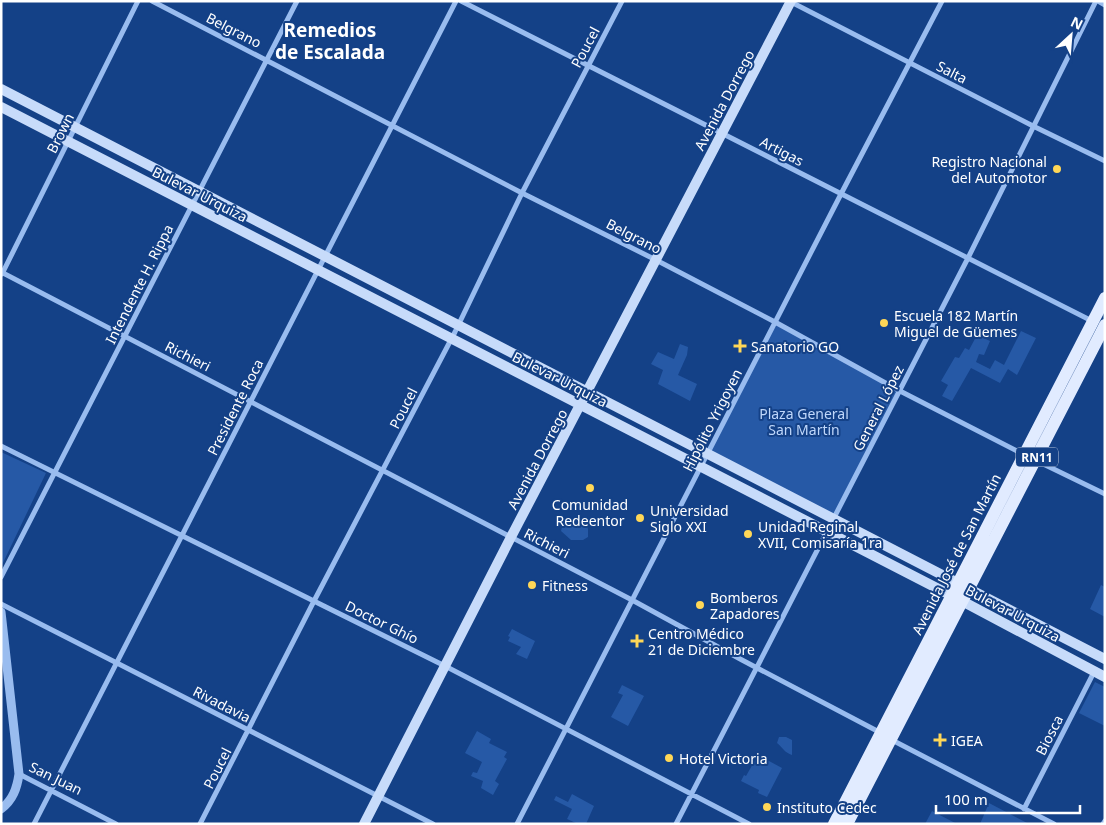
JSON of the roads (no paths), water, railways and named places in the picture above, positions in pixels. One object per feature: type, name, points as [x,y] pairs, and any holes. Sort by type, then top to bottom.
[{"type":"main road","name":"Avenida Dorrego","points":[[364,824],[511,537],[791,2]]},
{"type":"main road","name":"Bulevar Urquiza","points":[[1,89],[1105,659]]},
{"type":"main road","name":"Bulevar Urquiza","points":[[1,107],[957,599],[1105,678]]},
{"type":"main road","name":"Avenida José de San Martín","points":[[834,824],[886,736],[957,599],[1099,323],[1105,298]]},
{"type":"main road","name":"Avenida José de San Martín","points":[[847,824],[886,736]]},
{"type":"street","name":"Brown","points":[[2,273],[138,1]]},
{"type":"street","name":"Belgrano","points":[[152,1],[775,322],[900,391],[1105,494]]},
{"type":"street","name":"Intendente H. Rippa","points":[[1,577],[297,1]]},
{"type":"street","name":"Presidente Roca","points":[[34,824],[456,1]]},
{"type":"street","name":"Artigas","points":[[461,1],[840,194],[1099,323]]},
{"type":"street","name":"Poucel","points":[[200,824],[451,339],[522,193],[622,1]]},
{"type":"street","name":"Hipólito Yrigoyen","points":[[517,824],[840,194],[942,1]]},
{"type":"street","points":[[1097,1],[1105,5]]},
{"type":"street","name":"General López","points":[[676,824],[900,391],[1097,1]]},
{"type":"street","name":"Salta","points":[[791,2],[1105,161]]},
{"type":"street","name":"Richieri","points":[[2,273],[632,600],[1054,824]]},
{"type":"street","name":"Doctor Ghío","points":[[1,446],[445,666],[749,824]]},
{"type":"street","name":"Rivadavia","points":[[1,604],[433,824]]},
{"type":"street","points":[[1,612],[19,774]]},
{"type":"street","name":"Biosca","points":[[1024,809],[1094,672]]},
{"type":"street","name":"San Juan","points":[[1,809],[12,798],[17,788],[19,774],[116,824]]},
{"type":"place","name":"Registro Nacional del Automotor","points":[[1057,169]]},
{"type":"place","name":"Escuela 182 Martín Miguel de Güemes","points":[[884,323]]},
{"type":"place","name":"Sanatorio GO","points":[[740,346]]},
{"type":"place","name":"Comunidad Redeentor","points":[[590,488]]},
{"type":"place","name":"Universidad Siglo XXI","points":[[640,518]]},
{"type":"place","name":"Unidad Reginal XVII, Comisaría 1ra","points":[[748,534]]},
{"type":"place","name":"Fitness","points":[[532,585]]},
{"type":"place","name":"Bomberos Zapadores","points":[[700,605]]},
{"type":"place","name":"Centro Médico 21 de Diciembre","points":[[637,641]]},
{"type":"place","name":"IGEA","points":[[940,740]]},
{"type":"place","name":"Hotel Victoria","points":[[669,758]]},
{"type":"place","name":"Instituto Cedec","points":[[767,807]]},
{"type":"district","name":"Remedios de Escalada","points":[[330,41]]},
{"type":"park label","name":"Plaza General San Martín","points":[[804,422]]}]
